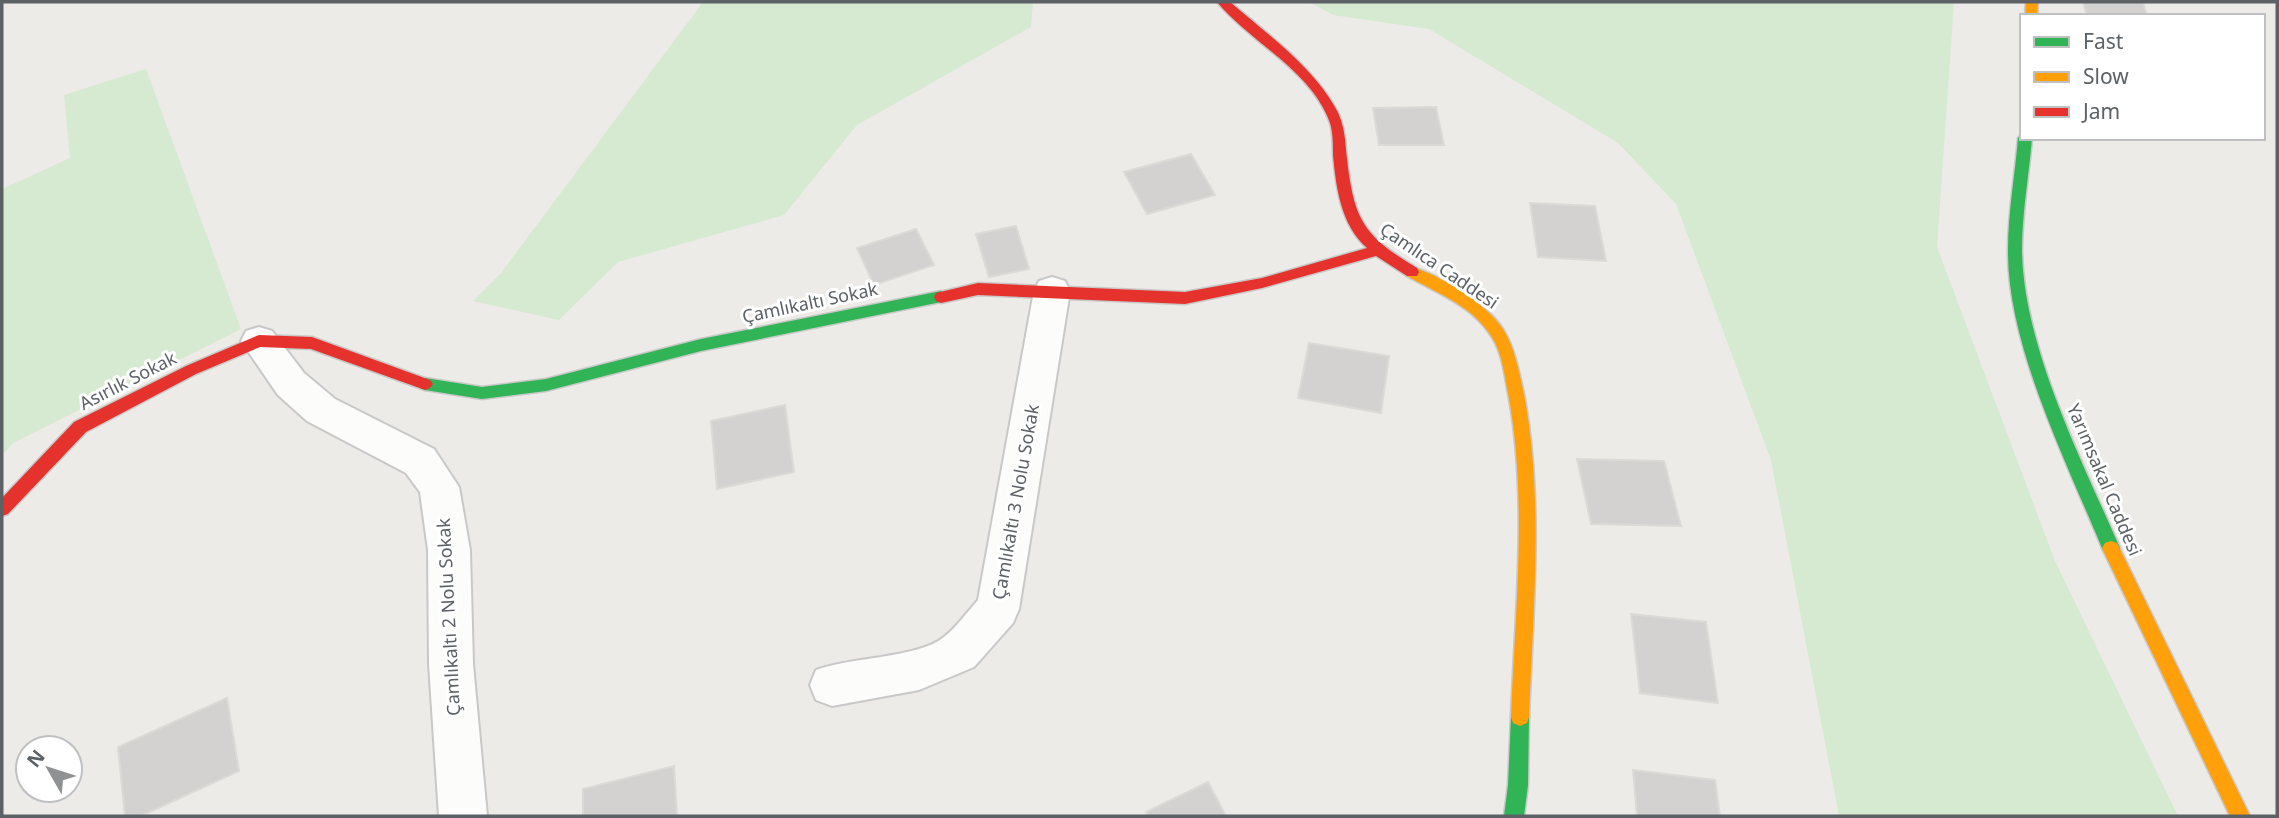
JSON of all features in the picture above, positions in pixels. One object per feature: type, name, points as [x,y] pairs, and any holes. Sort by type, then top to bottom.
[{"type":"street","name":"Çamlıca Caddesi","points":[[1223,2],[1308,81],[1336,122],[1345,195],[1360,235],[1376,251],[1465,303],[1492,325],[1507,353],[1519,404],[1529,502],[1522,627],[1518,785],[1514,816]]},
{"type":"street","name":"Yarımsakal Caddesi","points":[[2025,140],[2015,251],[2024,323],[2051,406],[2106,537],[2239,816]]},
{"type":"street","name":"Çamlıkaltı Sokak","points":[[259,341],[312,342],[421,383],[482,393],[545,385],[701,345],[978,289],[1185,298],[1262,284],[1376,251]]},
{"type":"street","name":"Çamlıkaltı 3 Nolu Sokak","points":[[832,685],[919,668],[958,653],[998,609],[1052,292]]},
{"type":"street","name":"Asırlık Sokak","points":[[2,509],[80,427],[191,370],[259,341]]},
{"type":"street","name":"Çamlıkaltı 2 Nolu Sokak","points":[[259,341],[291,384],[321,410],[420,461],[439,487],[449,550],[451,664],[463,816]]},
{"type":"green space","points":[[703,2],[1033,2],[1031,27],[857,125],[784,215],[618,262],[559,320],[473,301],[501,273]]},
{"type":"green space","points":[[1309,2],[1954,2],[1937,247],[2055,561],[2178,816],[1839,816],[1771,460],[1676,204],[1618,143],[1429,29],[1333,15]]},
{"type":"green space","points":[[146,69],[241,329],[13,443],[2,455],[2,189],[70,158],[64,95]]},
{"type":"building","points":[[2083,2],[2143,2],[2146,14],[2086,14]]},
{"type":"building","points":[[1436,107],[1444,145],[1379,145],[1373,108]]},
{"type":"building","points":[[1191,154],[1215,195],[1147,214],[1124,172]]},
{"type":"building","points":[[1530,203],[1595,206],[1606,261],[1538,257]]},
{"type":"building","points":[[1016,226],[1029,269],[989,277],[976,234]]},
{"type":"building","points":[[916,229],[934,265],[874,285],[857,248]]},
{"type":"building","points":[[1309,343],[1389,356],[1381,413],[1298,398]]},
{"type":"building","points":[[785,405],[794,472],[717,489],[711,421]]},
{"type":"building","points":[[1577,459],[1664,461],[1681,526],[1591,524]]},
{"type":"building","points":[[1631,614],[1706,622],[1718,703],[1640,693]]},
{"type":"building","points":[[227,698],[239,771],[141,816],[125,816],[118,747]]},
{"type":"building","points":[[674,766],[677,816],[583,816],[583,789]]},
{"type":"building","points":[[1633,770],[1715,780],[1720,816],[1637,816]]},
{"type":"building","points":[[1208,782],[1226,816],[1148,816],[1146,812]]},
{"type":"traffic: fast","points":[[2025,140],[2015,251],[2024,323],[2051,406],[2111,548]]},
{"type":"traffic: fast","points":[[425,384],[482,393],[546,385],[701,345],[941,297]]},
{"type":"traffic: fast","points":[[1514,816],[1518,785],[1520,717]]},
{"type":"traffic: slow","points":[[2031,14],[2032,2]]},
{"type":"traffic: slow","points":[[1412,272],[1454,295],[1484,316],[1500,337],[1510,365],[1521,421],[1527,505],[1520,717]]},
{"type":"traffic: slow","points":[[2111,548],[2240,816]]},
{"type":"traffic: jam","points":[[1223,2],[1286,58],[1317,90],[1336,122],[1344,186],[1352,218],[1359,230],[1379,251],[1412,272]]},
{"type":"traffic: jam","points":[[941,297],[978,289],[1185,298],[1262,283],[1376,251]]},
{"type":"traffic: jam","points":[[2,509],[80,427],[191,370],[259,341],[312,343],[425,384]]}]
